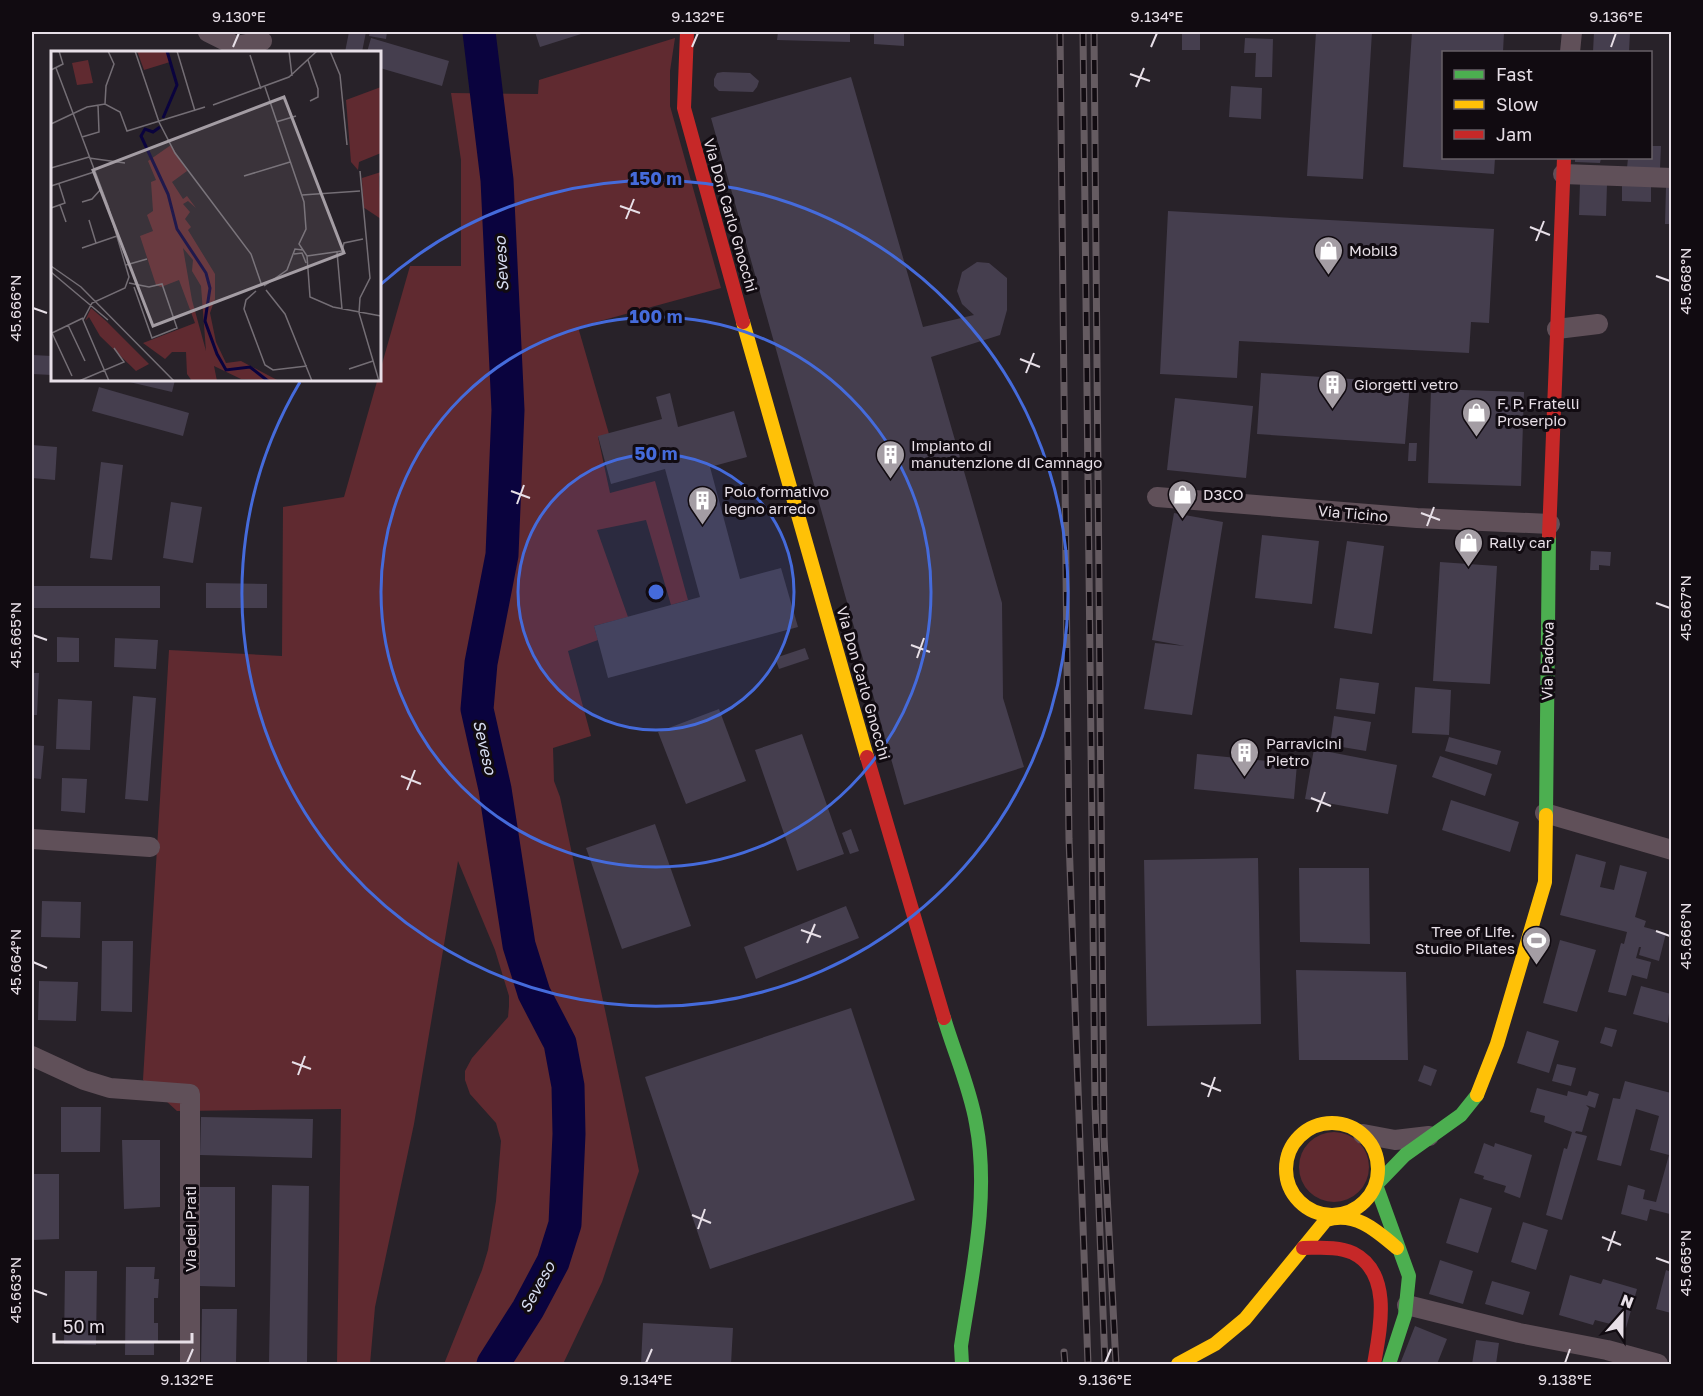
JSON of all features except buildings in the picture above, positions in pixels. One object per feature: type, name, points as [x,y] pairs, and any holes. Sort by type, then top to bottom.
[{"type":"street","points":[[208,32],[236,46],[262,41]]},
{"type":"street","name":"Via Don Carlo Gnocchi","points":[[687,32],[683,82],[684,108],[692,143],[919,939],[976,1121],[979,1141],[978,1227],[961,1346]]},
{"type":"street","points":[[1570,51],[1572,32]]},
{"type":"street","points":[[1564,166],[1671,178]]},
{"type":"street","name":"Via Padova","points":[[1376,1185],[1392,1166],[1470,1106],[1484,1082],[1545,882],[1550,524],[1564,166]]},
{"type":"street","points":[[1557,329],[1598,324]]},
{"type":"street","name":"Via Ticino","points":[[1157,497],[1417,518],[1550,524]]},
{"type":"street","points":[[1545,813],[1671,850]]},
{"type":"street","points":[[32,839],[150,848]]},
{"type":"street","name":"Via dei Prati","points":[[32,1056],[84,1080],[110,1088],[190,1094],[189,1365]]},
{"type":"street","points":[[1400,1252],[1365,1222],[1336,1215],[1320,1214],[1305,1207],[1294,1196],[1287,1183],[1285,1168],[1288,1153],[1295,1140],[1306,1130],[1320,1124],[1335,1123],[1350,1126],[1363,1134],[1383,1139],[1407,1140],[1434,1134]]},
{"type":"street","points":[[1363,1134],[1372,1145],[1377,1158],[1376,1185],[1381,1206],[1408,1273],[1407,1305],[1389,1365]]},
{"type":"street","points":[[1178,1365],[1204,1354],[1230,1336],[1259,1305],[1299,1243],[1320,1224],[1360,1206],[1376,1185]]},
{"type":"street","points":[[1294,1196],[1297,1216]]},
{"type":"street","points":[[1299,1243],[1343,1249],[1362,1257],[1373,1270],[1382,1297],[1374,1365]]},
{"type":"street","points":[[1407,1305],[1519,1333],[1607,1350],[1652,1364]]},
{"type":"street","points":[[952,1365],[961,1346]]},
{"type":"street","points":[[961,1346],[962,1365]]},
{"type":"shaded area","points":[[675,38],[670,71],[670,106],[721,288],[578,327],[609,434],[598,437],[610,493],[655,481],[688,600],[671,605],[646,520],[597,530],[628,617],[594,626],[598,640],[568,651],[591,736],[553,748],[554,781],[560,797],[639,1171],[602,1282],[563,1364],[444,1364],[488,1250],[496,1201],[501,1141],[496,1123],[470,1094],[465,1080],[465,1071],[472,1058],[508,1017],[509,1006],[509,996],[495,950],[458,861],[414,1124],[375,1307],[370,1364],[337,1364],[341,1109],[177,1111],[143,1080],[169,650],[282,656],[283,507],[344,497],[377,381],[381,381],[381,368],[410,266],[461,266],[461,160],[451,93],[538,94],[539,80]]},
{"type":"shaded area","points":[[1334,1132],[1347,1135],[1359,1142],[1366,1154],[1369,1167],[1366,1180],[1359,1192],[1347,1199],[1334,1202],[1321,1199],[1309,1192],[1302,1180],[1299,1167],[1302,1154],[1309,1142],[1321,1135]]},
{"type":"waterway","name":"Seveso","points":[[479,32],[497,180],[508,410],[502,555],[481,663],[477,709],[495,789],[519,945],[534,993],[560,1043],[568,1086],[569,1134],[565,1224],[553,1262],[528,1309],[493,1364]]},
{"type":"railway","points":[[1060,32],[1069,839],[1088,1364]]},
{"type":"railway","points":[[1083,32],[1095,1105],[1105,1364]]},
{"type":"railway","points":[[1094,32],[1104,1137],[1116,1364]]},
{"type":"railway","points":[[1064,1352],[1065,1364]]},
{"type":"traffic: fast","points":[[1546,815],[1549,535]]},
{"type":"traffic: fast","points":[[944,1018],[970,1097],[980,1151],[978,1234],[961,1346],[962,1364]]},
{"type":"traffic: fast","points":[[1389,1364],[1405,1315],[1409,1276],[1376,1185],[1405,1155],[1461,1115],[1477,1095]]},
{"type":"traffic: slow","points":[[743,322],[867,757]]},
{"type":"traffic: slow","points":[[1477,1095],[1497,1044],[1545,882],[1546,815]]},
{"type":"traffic: slow","points":[[1332,1123],[1350,1126],[1365,1136],[1375,1151],[1378,1169],[1375,1187],[1365,1202],[1350,1212],[1332,1215],[1314,1212],[1299,1202],[1289,1187],[1286,1169],[1289,1151],[1299,1136],[1314,1126],[1332,1123]]},
{"type":"traffic: slow","points":[[1178,1364],[1215,1344],[1245,1319],[1326,1220],[1337,1218],[1356,1220],[1373,1229],[1397,1248]]},
{"type":"traffic: jam","points":[[687,32],[684,108],[743,322]]},
{"type":"traffic: jam","points":[[1549,535],[1564,159]]},
{"type":"traffic: jam","points":[[867,757],[944,1018]]},
{"type":"traffic: jam","points":[[1303,1248],[1341,1249],[1353,1253],[1366,1262],[1374,1274],[1381,1303],[1381,1319],[1374,1364]]},
{"type":"place","name":"Mobil3","points":[[1328,276]]},
{"type":"place","name":"Giorgetti vetro","points":[[1333,410]]},
{"type":"place","name":"F. P. Fratelli Proserpio","points":[[1476,438]]},
{"type":"place","name":"Impianto di manutenzione di Camnago","points":[[890,480]]},
{"type":"place","name":"D3CO","points":[[1182,520]]},
{"type":"place","name":"Polo formativo legno arredo","points":[[703,526]]},
{"type":"place","name":"Rally car","points":[[1468,568]]},
{"type":"place","name":"Parravicini Pietro","points":[[1245,778]]},
{"type":"place","name":"Tree of Life. Studio Pilates","points":[[1536,966]]}]
